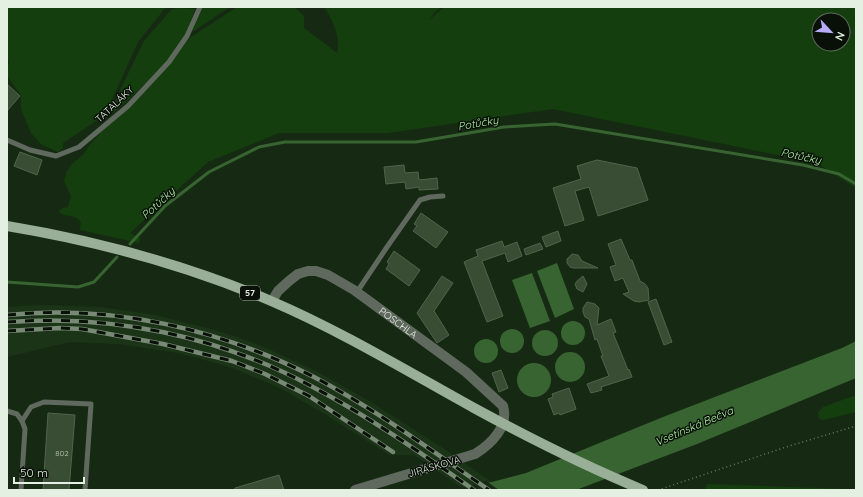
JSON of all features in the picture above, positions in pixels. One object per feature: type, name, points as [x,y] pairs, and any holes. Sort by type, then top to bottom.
[{"type":"main road","name":"57","points":[[7,226],[90,242],[131,252],[187,269],[272,301],[332,330],[475,408],[581,463],[643,490]]},
{"type":"street","name":"POSCHLA","points":[[272,301],[278,291],[289,280],[298,274],[308,271],[316,271],[328,275],[357,292],[466,372],[503,406],[504,411],[501,425]]},
{"type":"street","name":"JIRÁSKOVA","points":[[355,490],[475,454],[490,444],[501,425]]},
{"type":"lane","name":"TATALÁKY","points":[[7,140],[30,150],[56,156],[79,147],[128,106],[169,62],[187,36],[200,7]]},
{"type":"lane","points":[[357,292],[420,200],[430,196],[443,196]]},
{"type":"lane","points":[[22,421],[31,407],[44,402],[91,404],[85,490]]},
{"type":"lane","points":[[7,412],[17,414],[25,429],[21,490]]},
{"type":"path","points":[[658,490],[786,447],[856,426]]},
{"type":"shaded area","points":[[7,7],[166,7],[138,42],[105,115],[63,143],[63,148],[58,152],[41,144],[31,133],[21,109],[21,95],[7,76],[7,62],[9,65],[7,51]]},
{"type":"shaded area","points":[[203,7],[230,7],[192,32]]},
{"type":"shaded area","points":[[237,7],[294,7],[304,16],[304,28],[337,53],[337,35],[333,23],[324,7],[442,7],[435,12],[428,21],[444,7],[856,7],[856,188],[817,163],[553,109],[388,133],[279,133],[208,162],[130,233],[140,238],[139,243],[80,230],[81,223],[77,218],[61,214],[59,211],[68,207],[71,196],[64,181],[67,171],[72,164],[84,154],[88,147],[113,118],[174,58],[188,39]]},
{"type":"shaded area","points":[[176,8],[195,9],[183,40],[170,58],[154,75],[111,115],[111,109],[144,41],[171,10]]},
{"type":"shaded area","points":[[39,305],[99,307],[155,315],[211,329],[264,347],[316,371],[366,399],[443,448],[503,490],[465,490],[414,455],[389,455],[282,389],[235,369],[205,360],[178,353],[119,344],[70,342],[7,357],[7,307]]},
{"type":"shaded area","points":[[856,395],[856,412],[823,420],[819,418],[818,413],[823,407]]},
{"type":"shaded area","points":[[707,484],[848,489],[705,490]]},
{"type":"water","points":[[557,263],[574,309],[555,318],[537,271]]},
{"type":"water","points":[[532,273],[550,321],[530,328],[512,280]]},
{"type":"water","points":[[573,321],[582,324],[585,333],[582,342],[573,345],[564,342],[561,333],[564,324]]},
{"type":"water","points":[[512,329],[521,332],[524,341],[521,350],[512,353],[503,350],[500,341],[503,332]]},
{"type":"water","points":[[545,330],[554,334],[558,343],[554,352],[545,356],[536,352],[532,343],[536,334]]},
{"type":"water","points":[[486,339],[495,342],[498,351],[495,360],[486,363],[477,360],[474,351],[477,342]]},
{"type":"water","name":"Vsetínská Bečva","points":[[856,341],[856,378],[697,444],[576,490],[461,490],[526,473],[663,417],[842,348]]},
{"type":"water","points":[[570,352],[581,356],[585,367],[581,378],[570,382],[559,378],[555,367],[559,356]]},
{"type":"water","points":[[531,363],[537,363],[546,368],[550,374],[550,386],[546,392],[537,397],[531,397],[522,392],[517,383],[517,377],[522,368]]},
{"type":"pier","points":[[486,481],[499,490],[466,490],[463,488]]},
{"type":"building","points":[[7,84],[20,96],[7,111]]},
{"type":"building","points":[[20,152],[42,160],[37,175],[14,166]]},
{"type":"building","points":[[597,160],[637,168],[648,200],[598,216],[589,187],[575,191],[584,220],[565,226],[553,188],[581,179],[577,166]]},
{"type":"building","points":[[404,165],[405,173],[418,172],[419,180],[437,178],[438,189],[419,190],[419,187],[406,189],[405,182],[386,184],[384,167]]},
{"type":"building","points":[[421,213],[448,232],[436,248],[413,231],[417,226],[414,224]]},
{"type":"building","points":[[558,231],[561,241],[546,247],[542,237]]},
{"type":"building","points":[[621,239],[630,260],[632,260],[640,281],[648,288],[649,300],[639,302],[634,301],[623,294],[629,292],[623,278],[615,281],[610,267],[616,265],[608,244]]},
{"type":"building","points":[[502,241],[504,247],[517,242],[522,256],[508,262],[505,253],[482,261],[503,316],[487,322],[464,262],[478,256],[476,250]]},
{"type":"building","points":[[540,243],[543,249],[526,255],[524,249]]},
{"type":"building","points":[[394,251],[420,270],[409,286],[386,269],[389,264],[387,262]]},
{"type":"building","points":[[572,254],[578,255],[582,261],[598,268],[570,267],[567,263],[567,259]]},
{"type":"building","points":[[442,276],[453,283],[434,311],[449,335],[437,343],[417,313]]},
{"type":"building","points":[[583,276],[587,284],[583,292],[577,289],[575,284]]},
{"type":"building","points":[[656,299],[672,342],[664,345],[648,302]]},
{"type":"building","points":[[587,302],[595,304],[599,308],[597,325],[611,319],[616,332],[613,333],[632,377],[601,387],[602,390],[591,393],[587,384],[609,376],[601,356],[603,356],[597,339],[595,340],[589,319],[585,317],[583,312],[583,308]]},
{"type":"building","points":[[501,370],[508,388],[499,392],[492,373]]},
{"type":"building","points":[[569,388],[576,409],[560,415],[559,413],[554,415],[548,399],[553,397],[552,394]]},
{"type":"building","points":[[48,413],[75,415],[69,490],[43,490]]},
{"type":"building","points":[[279,475],[284,490],[235,490],[235,488]]},
{"type":"waterway","name":"Potůčky","points":[[130,244],[165,206],[209,172],[259,147],[285,142],[416,142],[504,127],[555,124],[803,165],[839,174],[856,184]]},
{"type":"waterway","name":"Potůčky","points":[[7,282],[78,287],[94,282],[117,257]]},
{"type":"railway","points":[[7,315],[86,313],[125,317],[203,333],[241,346],[278,360],[337,389],[403,431],[489,490]]},
{"type":"railway","points":[[7,322],[46,320],[125,326],[164,332],[239,354],[276,369],[311,386],[353,410],[394,435],[474,490]]},
{"type":"railway","points":[[7,331],[60,328],[82,329],[163,344],[232,361],[265,374],[309,396],[393,452]]}]
